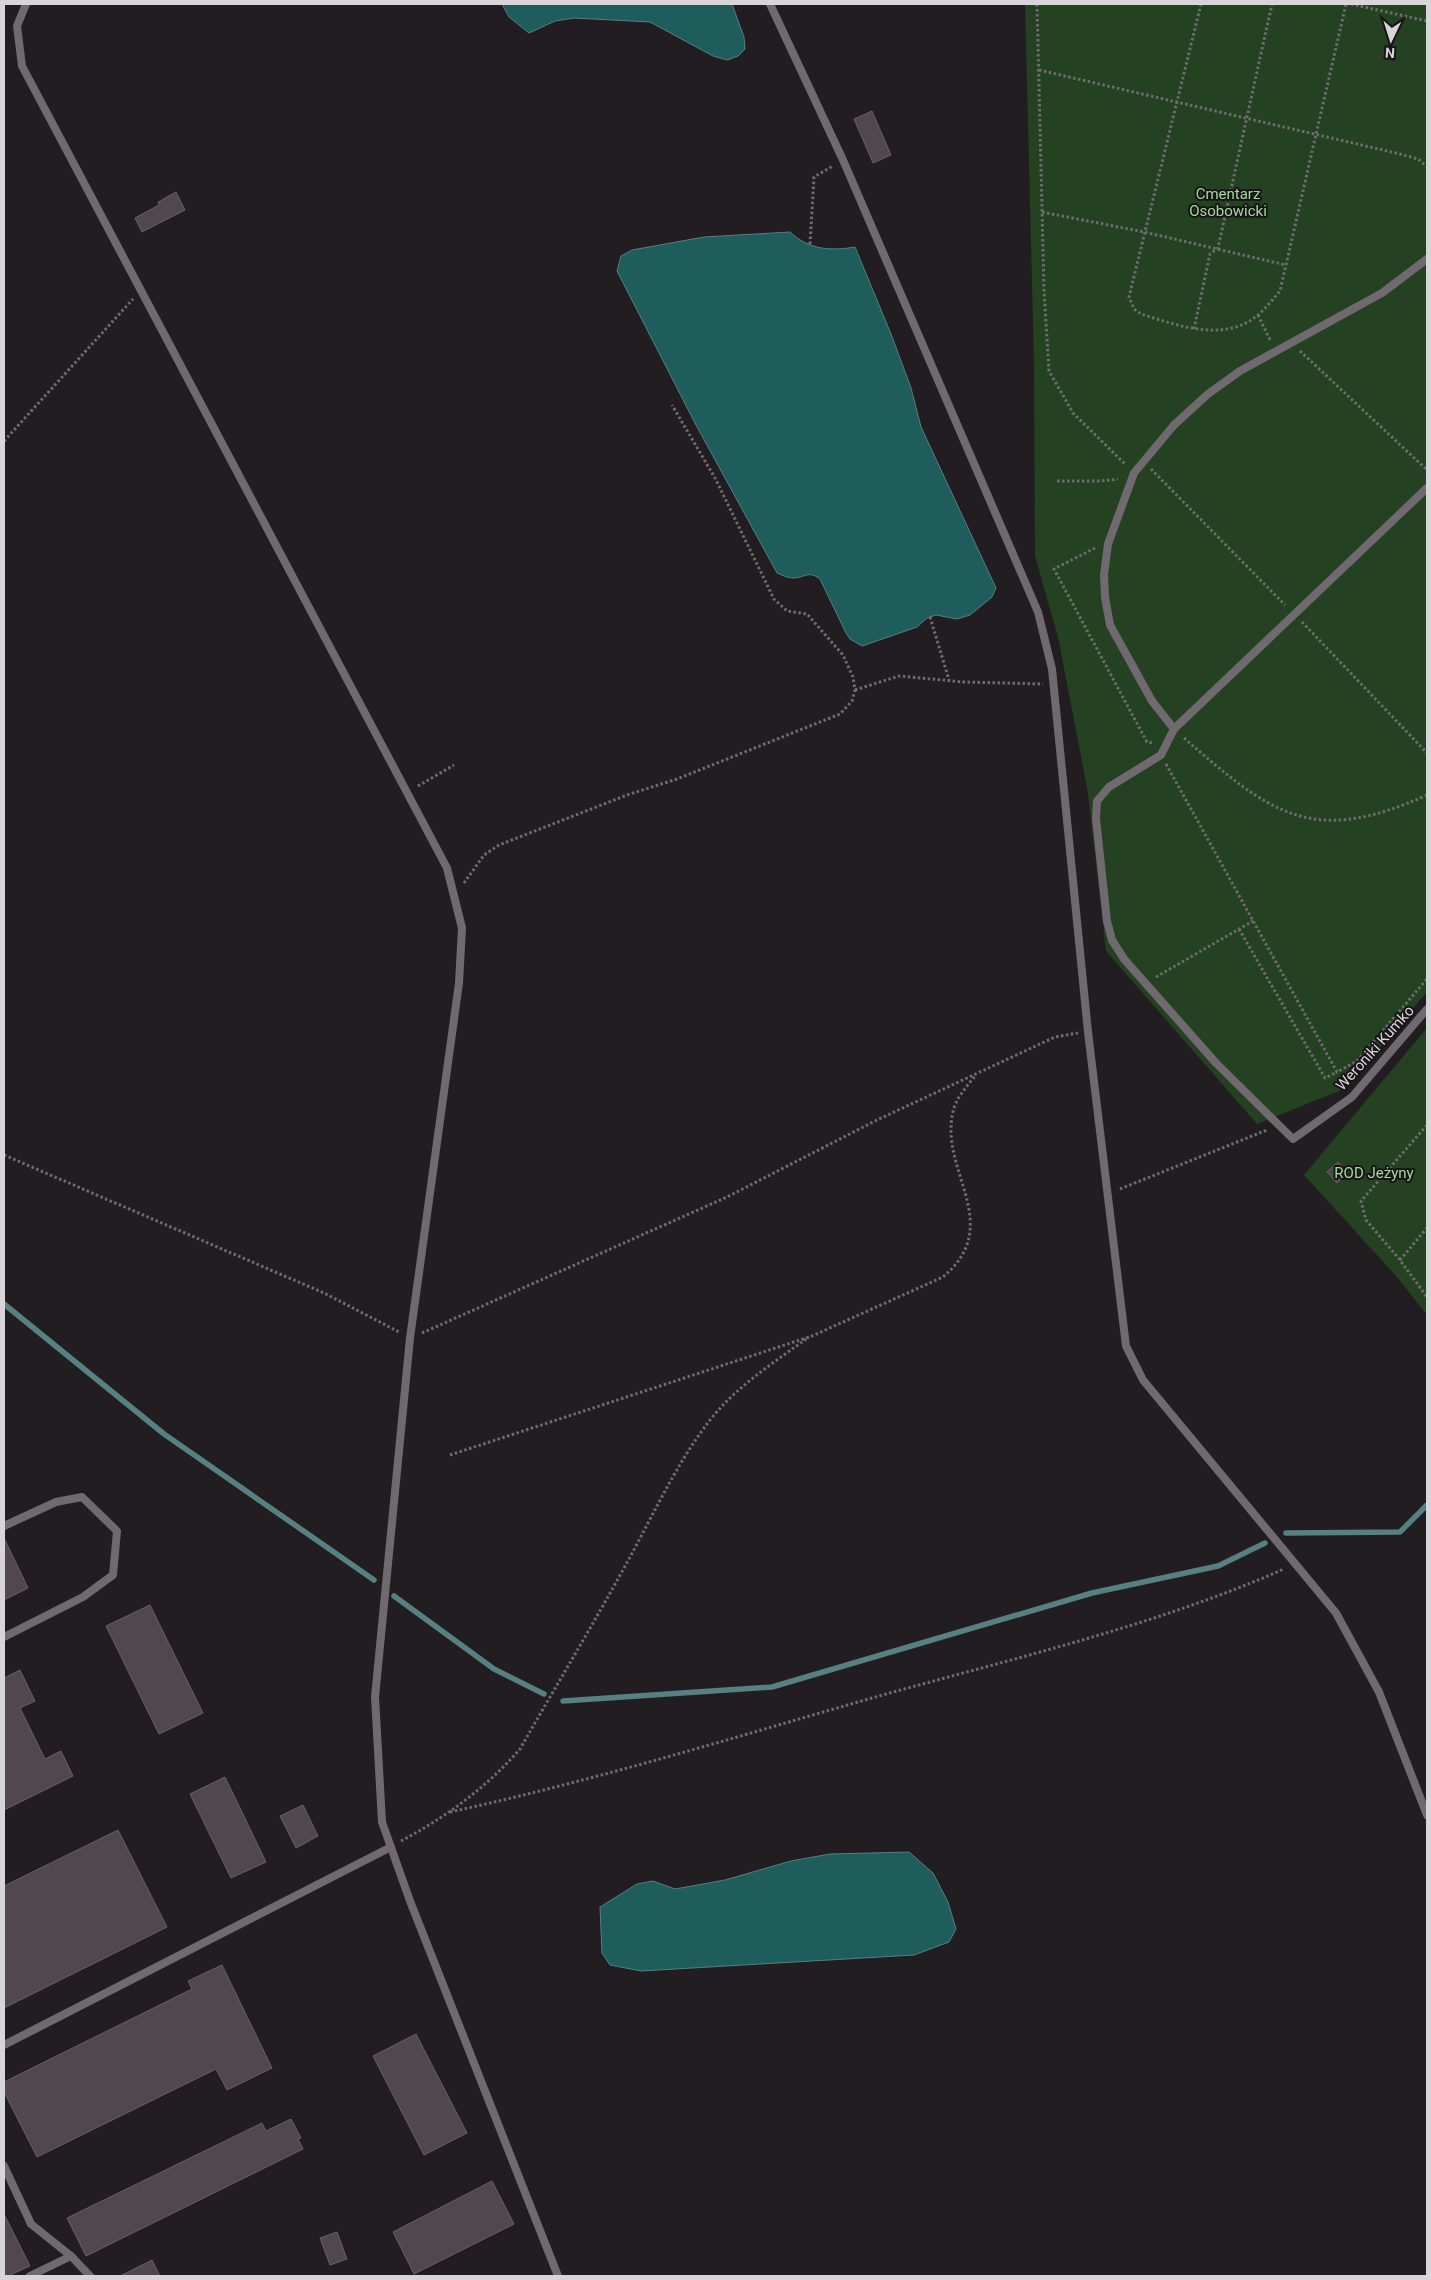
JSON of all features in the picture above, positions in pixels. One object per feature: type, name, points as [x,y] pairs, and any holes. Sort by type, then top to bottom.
[{"type":"lane","points":[[26,4],[17,26],[22,66],[140,292],[447,868],[462,928],[459,983],[410,1338],[375,1697],[382,1822],[410,1901],[558,2276]]},
{"type":"lane","points":[[770,4],[842,160],[1038,612],[1054,684],[1088,1032],[1126,1346],[1143,1380],[1336,1613],[1379,1692],[1427,1815]]},
{"type":"lane","points":[[1174,729],[1152,701],[1110,626],[1105,597],[1104,576],[1108,544],[1134,473],[1174,425],[1208,394],[1240,370],[1293,343],[1382,293],[1427,260]]},
{"type":"lane","points":[[1146,982],[1124,959],[1112,940],[1106,911],[1097,801],[1109,786],[1161,755],[1174,729],[1427,488]]},
{"type":"lane","name":"Weroniki Kumko","points":[[1146,982],[1216,1063],[1293,1139],[1352,1097],[1427,1009]]},
{"type":"lane","points":[[4,1526],[56,1502],[82,1497],[117,1531],[113,1575],[84,1597],[4,1637]]},
{"type":"lane","points":[[4,2045],[391,1847]]},
{"type":"lane","points":[[4,2166],[31,2224],[70,2256],[90,2276]]},
{"type":"lane","points":[[30,2276],[70,2256]]},
{"type":"path","points":[[1037,4],[1042,212],[1049,371],[1074,413],[1134,473],[1117,479],[1100,481],[1057,480]]},
{"type":"path","points":[[1201,4],[1130,287],[1132,304],[1141,314],[1194,329],[1216,330],[1232,327],[1258,315],[1280,292],[1346,4]]},
{"type":"path","points":[[1194,329],[1210,254],[1218,248],[1272,4]]},
{"type":"path","points":[[1351,4],[1427,22]]},
{"type":"path","points":[[1039,70],[1418,159],[1427,168]]},
{"type":"path","points":[[810,244],[814,177],[842,160]]},
{"type":"path","points":[[1042,212],[1218,248],[1286,265]]},
{"type":"path","points":[[4,441],[54,389],[140,292]]},
{"type":"path","points":[[1258,315],[1276,351]]},
{"type":"path","points":[[1293,343],[1427,470]]},
{"type":"path","points":[[455,902],[471,871],[484,855],[499,845],[627,795],[677,779],[840,714],[852,701],[855,690],[853,677],[843,654],[807,614],[787,610],[774,599],[715,478],[672,405]]},
{"type":"path","points":[[1108,544],[1103,544],[1054,569],[1147,742],[1156,743],[1158,749]]},
{"type":"path","points":[[930,617],[949,680]]},
{"type":"path","points":[[855,690],[899,676],[1009,684],[1054,684]]},
{"type":"path","points":[[1174,729],[1214,764],[1259,798],[1300,817],[1328,821],[1367,818],[1427,795]]},
{"type":"path","points":[[1164,761],[1337,1072]]},
{"type":"path","points":[[407,792],[454,765]]},
{"type":"path","points":[[1146,982],[1253,921]]},
{"type":"path","points":[[1239,929],[1325,1078],[1357,1061],[1427,979]]},
{"type":"path","points":[[4,1155],[324,1293],[410,1338],[726,1197],[877,1120],[1055,1037],[1088,1032]]},
{"type":"path","points":[[450,1455],[812,1336],[944,1277],[957,1265],[964,1253],[970,1235],[971,1217],[969,1201],[954,1153],[952,1122],[954,1108],[960,1096],[976,1074]]},
{"type":"path","points":[[1427,1125],[1362,1202],[1366,1220],[1400,1260],[1427,1297]]},
{"type":"path","points":[[1108,1194],[1263,1131]]},
{"type":"path","points":[[1400,1260],[1427,1228]]},
{"type":"path","points":[[391,1847],[450,1812],[491,1780],[520,1750],[608,1597],[669,1485],[700,1436],[723,1405],[763,1371],[812,1336]]},
{"type":"path","points":[[450,1812],[637,1766],[1061,1647],[1225,1595],[1295,1564]]},
{"type":"green space","name":"Cmentarz Osobowicki","points":[[1025,4],[1427,4],[1427,992],[1355,1077],[1339,1091],[1257,1124],[1106,951],[1088,793],[1058,637],[1035,556],[1034,363]]},
{"type":"green space","name":"ROD Jeżyny","points":[[1427,1028],[1427,1315],[1397,1277],[1304,1175]]},
{"type":"water","points":[[502,4],[732,4],[744,37],[745,49],[738,56],[727,60],[713,56],[650,22],[574,18],[555,21],[529,33],[509,17]]},
{"type":"water","points":[[790,232],[805,243],[821,248],[855,247],[911,388],[921,427],[996,588],[992,597],[970,615],[957,619],[936,615],[927,618],[917,627],[862,646],[850,639],[846,633],[820,579],[812,575],[791,578],[777,573],[696,425],[617,271],[621,256],[632,250],[704,237]]},
{"type":"water","points":[[909,1852],[933,1873],[948,1902],[956,1929],[949,1942],[914,1955],[641,1971],[610,1965],[602,1953],[600,1907],[637,1884],[653,1881],[675,1889],[725,1880],[791,1861],[830,1854]]},
{"type":"building","points":[[872,111],[891,155],[873,163],[854,119]]},
{"type":"building","points":[[176,192],[185,210],[142,232],[135,218],[159,205],[158,202]]},
{"type":"building","points":[[1338,1162],[1348,1173],[1337,1183],[1327,1172]]},
{"type":"building","points":[[4,1538],[28,1588],[4,1600]]},
{"type":"building","points":[[150,1605],[203,1713],[159,1734],[106,1626]]},
{"type":"building","points":[[20,1670],[35,1701],[20,1708],[45,1759],[61,1751],[73,1776],[4,1810],[4,1678]]},
{"type":"building","points":[[225,1777],[266,1862],[231,1878],[190,1794]]},
{"type":"building","points":[[303,1805],[318,1836],[296,1848],[280,1816]]},
{"type":"building","points":[[118,1830],[167,1927],[4,2008],[4,1886]]},
{"type":"building","points":[[222,1965],[272,2068],[227,2090],[216,2069],[37,2157],[4,2092],[4,2082],[192,1989],[188,1981]]},
{"type":"building","points":[[416,2034],[467,2133],[424,2155],[373,2056]]},
{"type":"building","points":[[291,2119],[301,2138],[298,2139],[303,2149],[86,2256],[67,2218],[262,2123],[266,2131]]},
{"type":"building","points":[[492,2181],[514,2224],[414,2274],[393,2232]]},
{"type":"building","points":[[4,2214],[30,2266],[8,2276],[4,2276]]},
{"type":"building","points":[[337,2232],[347,2259],[330,2265],[320,2238]]},
{"type":"building","points":[[152,2260],[160,2276],[120,2276]]},
{"type":"waterway","points":[[4,1304],[164,1434],[374,1580]]},
{"type":"waterway","points":[[1286,1533],[1400,1532],[1427,1505]]},
{"type":"waterway","points":[[563,1701],[772,1687],[1092,1593],[1218,1566],[1265,1543]]},
{"type":"waterway","points":[[394,1596],[494,1669],[544,1694]]}]
